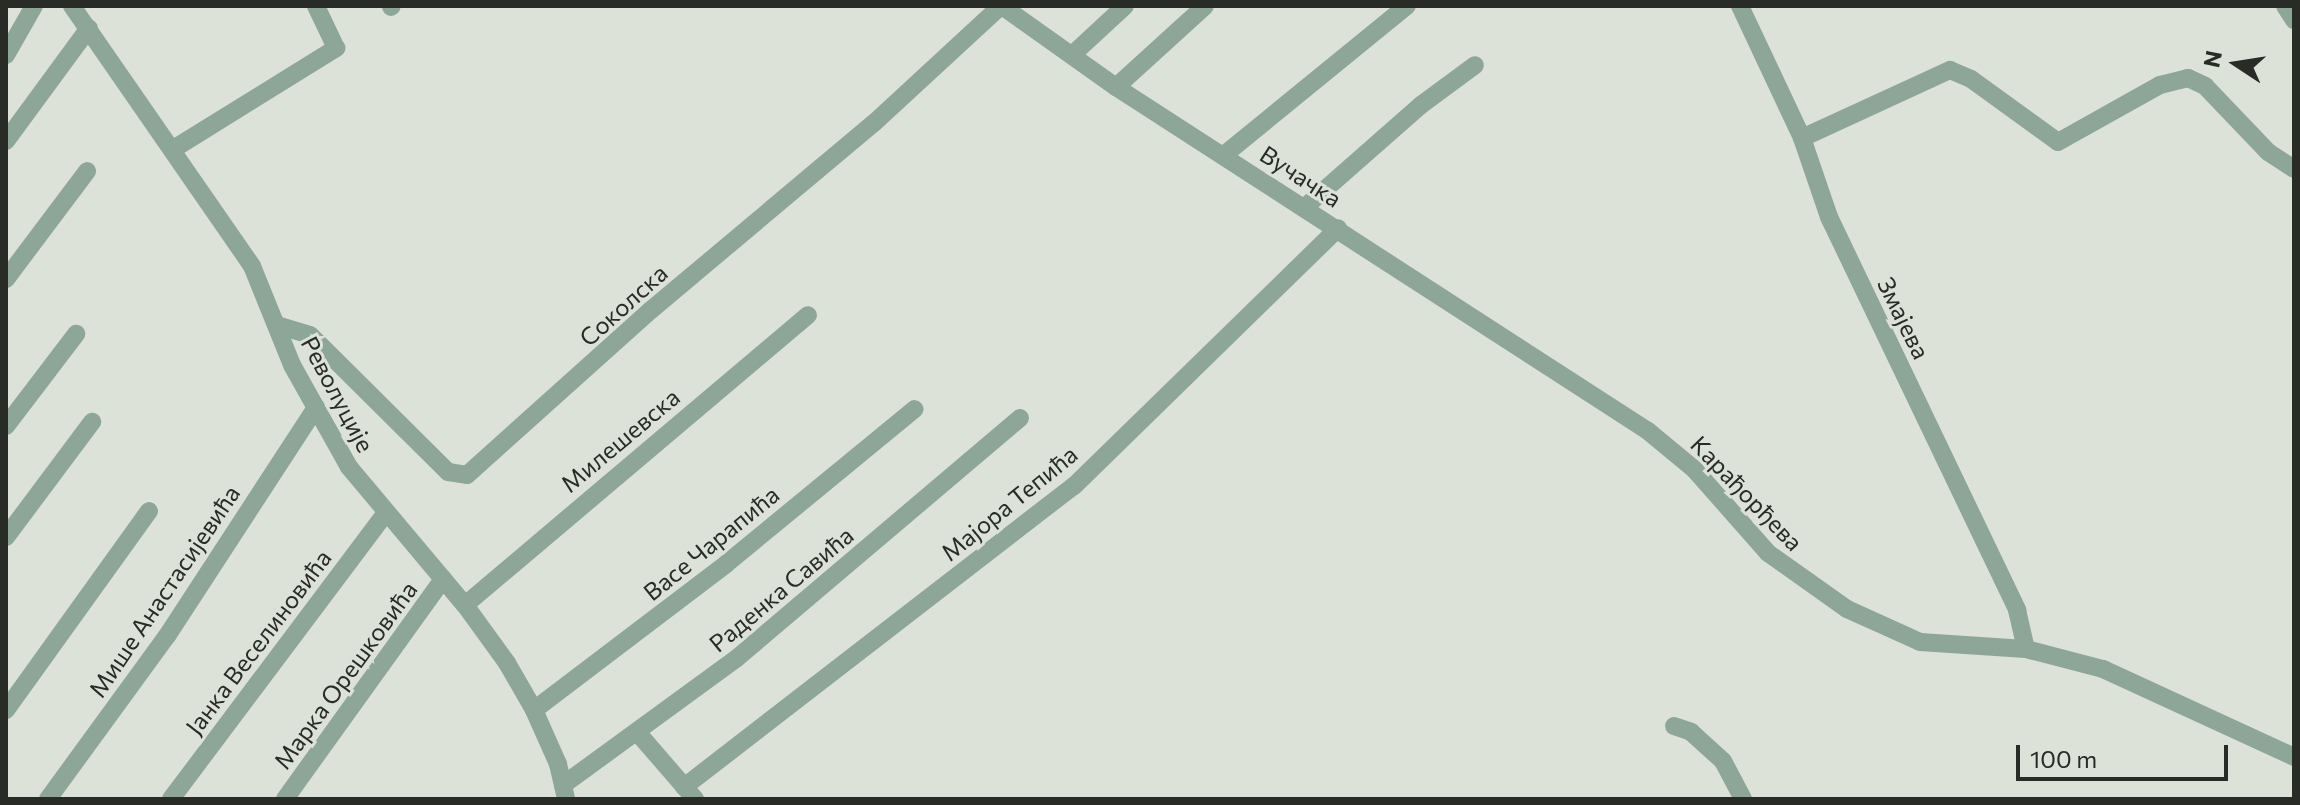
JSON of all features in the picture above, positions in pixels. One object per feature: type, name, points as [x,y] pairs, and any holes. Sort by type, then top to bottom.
[{"type":"street","points":[[6,55],[34,6]]},
{"type":"street","name":"Револуције","points":[[72,6],[175,148],[252,266],[316,407],[349,467],[384,515],[465,605],[534,710],[565,795]]},
{"type":"street","points":[[175,148],[336,48],[316,6]]},
{"type":"street","name":"Вучачка","points":[[1002,6],[1116,87],[1576,383]]},
{"type":"street","name":"Соколска","points":[[277,325],[310,335],[448,472],[467,475],[651,310],[884,114],[1002,6]]},
{"type":"street","points":[[1072,55],[1125,6]]},
{"type":"street","points":[[1116,87],[1205,6]]},
{"type":"street","points":[[1224,155],[1407,6]]},
{"type":"street","name":"Змајева","points":[[1740,6],[1802,138],[1829,217],[2008,591],[2026,649]]},
{"type":"street","points":[[2285,6],[2294,20]]},
{"type":"street","points":[[6,141],[89,28]]},
{"type":"street","points":[[1305,207],[1421,105],[1475,65]]},
{"type":"street","points":[[1802,138],[1950,70],[1971,79],[2058,142],[2160,85],[2188,78],[2205,86],[2268,152],[2294,169]]},
{"type":"street","points":[[6,279],[87,171]]},
{"type":"street","name":"Мајора Тепића","points":[[690,793],[1074,486],[1338,228]]},
{"type":"street","name":"Милешевска","points":[[465,605],[808,315]]},
{"type":"street","points":[[6,426],[76,334]]},
{"type":"street","name":"Карађорђева","points":[[1576,383],[1672,449],[1759,545],[1823,595],[1920,642],[2026,649],[2103,669],[2292,752]]},
{"type":"street","name":"Мише Анастасијевића","points":[[48,799],[167,636],[316,407]]},
{"type":"street","name":"Васе Чарапића","points":[[534,710],[726,564],[915,409]]},
{"type":"street","name":"Раденка Савића","points":[[565,795],[637,732],[737,658],[1020,418]]},
{"type":"street","points":[[6,537],[92,422]]},
{"type":"street","points":[[6,710],[149,511]]},
{"type":"street","name":"Јанка Веселиновића","points":[[171,799],[384,515]]},
{"type":"street","name":"Марка Орешковића","points":[[285,799],[443,579]]},
{"type":"street","points":[[1674,726],[1691,732],[1723,761],[1743,799]]},
{"type":"street","points":[[637,732],[690,793]]}]
